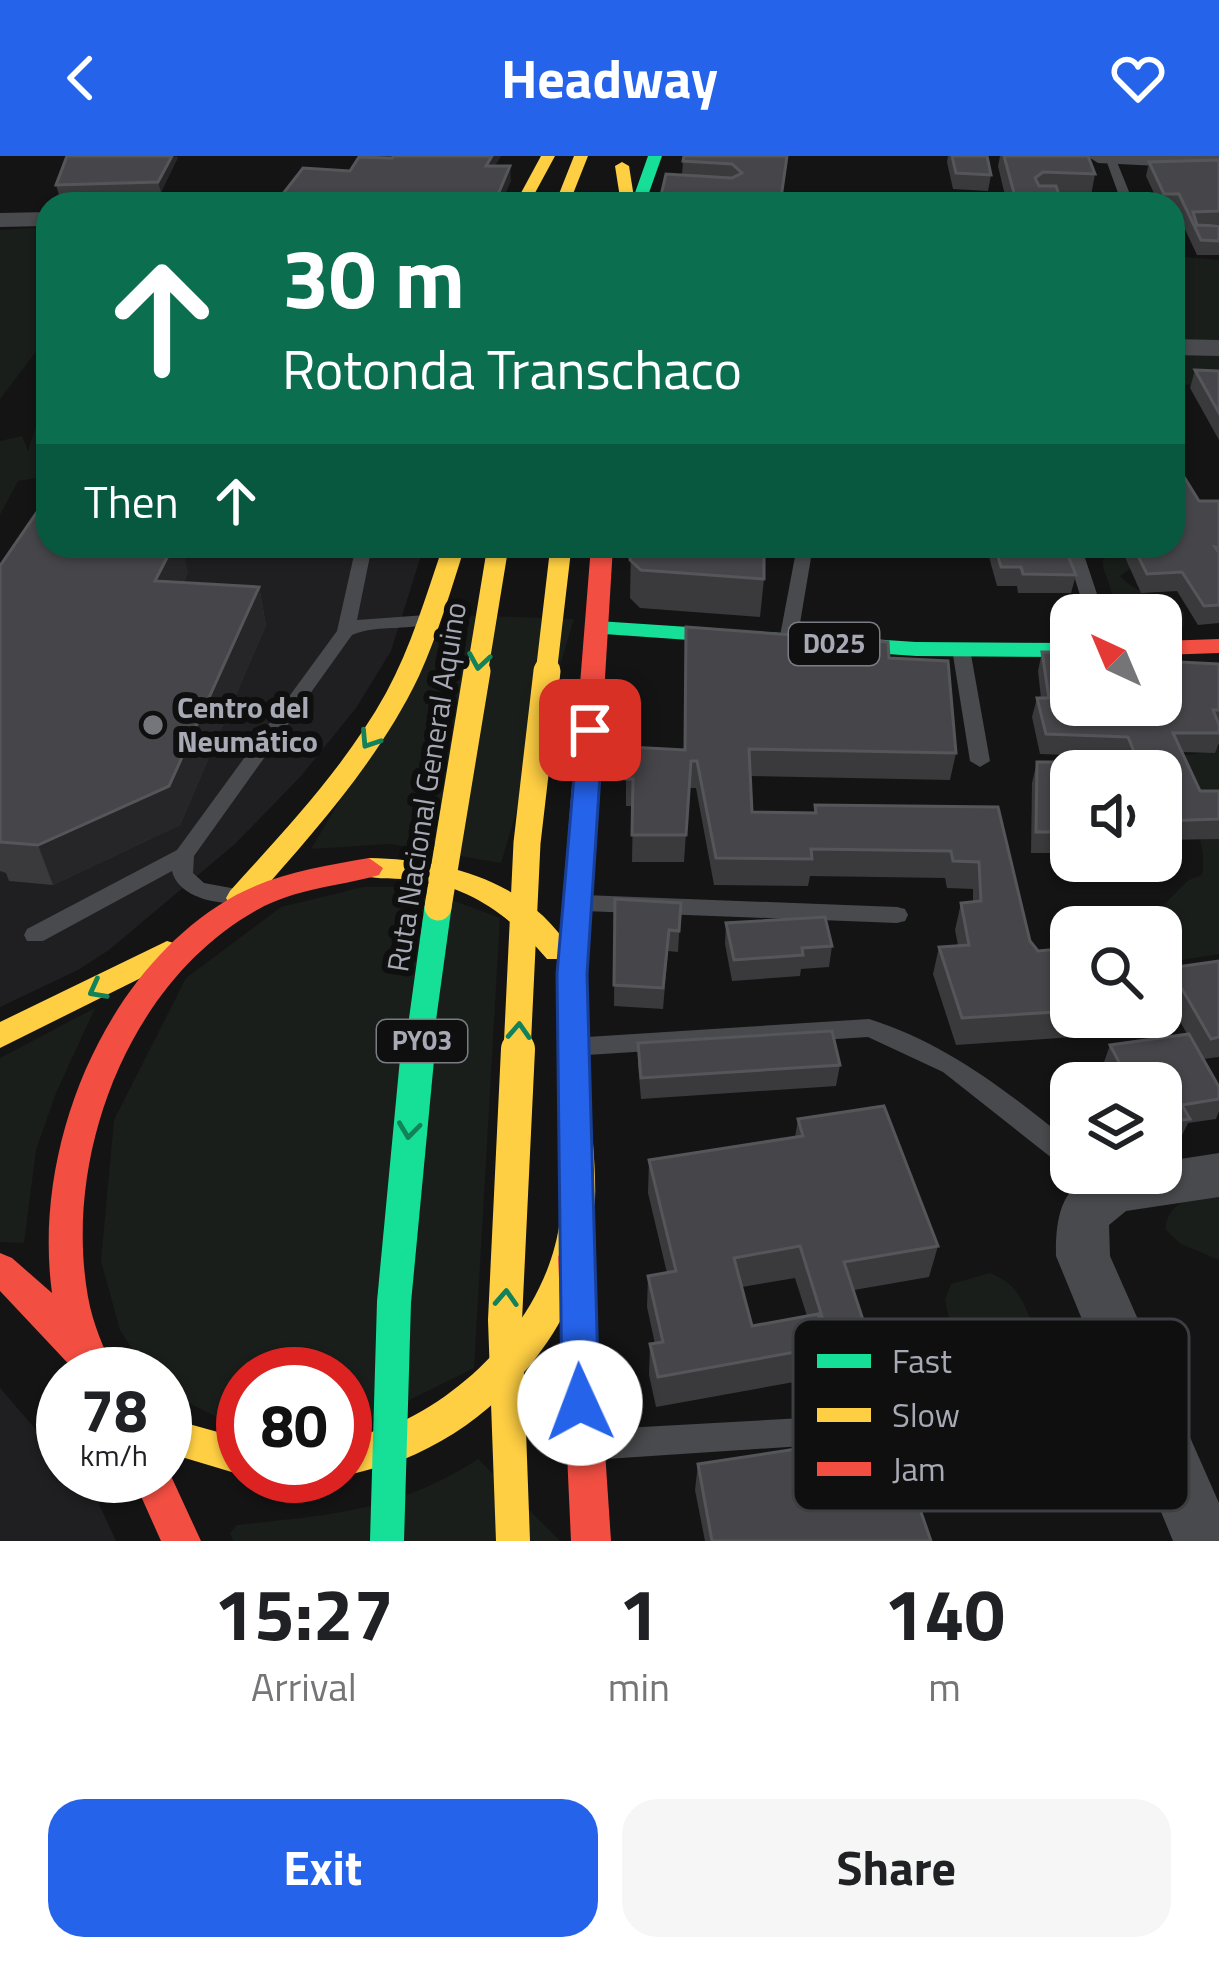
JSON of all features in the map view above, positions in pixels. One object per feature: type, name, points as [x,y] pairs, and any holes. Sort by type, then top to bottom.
[{"type":"main road","points":[[528,192],[548,156]]},
{"type":"main road","points":[[565,192],[581,156]]},
{"type":"main road","name":"Ruta Nacional General Aquino","points":[[236,902],[364,749],[398,694],[448,558]]},
{"type":"main road","name":"Ruta Nacional General Aquino","points":[[386,1541],[392,1331],[409,1131],[496,558]]},
{"type":"main road","points":[[513,1541],[505,1320],[526,866],[560,558]]},
{"type":"main road","points":[[591,1541],[582,1445],[574,1234],[572,974],[601,558]]},
{"type":"main road","name":"D025","points":[[598,628],[961,650],[1050,650]]},
{"type":"main road","points":[[1182,647],[1219,646]]},
{"type":"main road","points":[[0,1036],[45,1018],[191,938],[236,902],[294,880],[346,868],[392,865],[479,883],[538,924],[572,974]]},
{"type":"main road","points":[[86,1347],[68,1291],[64,1231],[71,1157],[88,1096],[111,1044],[141,995],[191,938]]},
{"type":"main road","points":[[372,1449],[406,1440],[473,1397],[528,1341],[558,1290],[574,1234]]},
{"type":"main road","points":[[0,1270],[38,1303],[76,1347]]},
{"type":"main road","points":[[163,1503],[181,1541]]},
{"type":"street","points":[[1098,156],[1219,162]]},
{"type":"street","points":[[0,220],[36,219]]},
{"type":"street","points":[[1185,347],[1219,348]]},
{"type":"street","points":[[1182,1180],[1219,1175]]},
{"type":"street","points":[[1095,1194],[1083,1256],[1110,1319]]},
{"type":"street","points":[[1189,1506],[1204,1541]]},
{"type":"lane","points":[[1110,157],[1123,192]]},
{"type":"lane","points":[[35,935],[184,855],[346,631],[361,558]]},
{"type":"lane","points":[[788,641],[803,558]]},
{"type":"lane","points":[[1077,558],[1088,594]]},
{"type":"lane","points":[[346,631],[433,608]]},
{"type":"lane","points":[[961,650],[980,761]]},
{"type":"lane","points":[[184,855],[182,876],[199,889],[236,902]]},
{"type":"lane","points":[[577,903],[897,914]]},
{"type":"lane","points":[[574,1047],[869,1028],[942,1056],[1050,1141]]},
{"type":"lane","points":[[582,1445],[793,1433]]},
{"type":"shaded area","points":[[36,228],[36,352],[0,399],[0,230]]},
{"type":"shaded area","points":[[1185,257],[1219,260],[1219,386],[1185,385]]},
{"type":"shaded area","points":[[36,427],[36,478],[18,481],[0,515],[0,441],[22,436],[28,451]]},
{"type":"shaded area","points":[[36,553],[36,558],[420,558],[391,651],[356,708],[301,776],[235,844],[109,950],[0,1007],[0,575]]},
{"type":"shaded area","points":[[1126,558],[1132,567],[1120,576],[1151,594],[1113,594],[1103,559]]},
{"type":"shaded area","points":[[450,615],[574,619],[501,863],[390,844],[311,849]]},
{"type":"shaded area","points":[[1219,747],[1219,954],[1182,960],[1182,906],[1162,906],[1189,880],[1202,875],[1202,846],[1182,803],[1182,755]]},
{"type":"shaded area","points":[[363,887],[417,887],[500,918],[474,1368],[372,1419],[372,1347],[216,1347],[216,1416],[192,1404],[192,1347],[131,1347],[120,1330],[101,1261],[114,1120],[186,978],[281,907]]},
{"type":"shaded area","points":[[95,1008],[36,1150],[24,1243],[0,1242],[0,1058]]},
{"type":"shaded area","points":[[1219,1194],[1219,1260],[1181,1244],[1165,1229],[1177,1206]]},
{"type":"shaded area","points":[[990,1273],[1016,1291],[1030,1319],[949,1319],[945,1300],[951,1284]]},
{"type":"shaded area","points":[[0,1388],[36,1430],[36,1503],[98,1503],[116,1541],[0,1541]]},
{"type":"shaded area","points":[[478,1459],[560,1541],[233,1541],[230,1533],[237,1525],[391,1500]]},
{"type":"building","points":[[67,156],[172,156],[158,182],[56,185]]},
{"type":"building","points":[[492,156],[486,166],[510,166],[499,192],[284,192],[303,168],[350,171],[359,157]]},
{"type":"building","points":[[684,156],[787,156],[782,192],[662,192],[666,174],[732,178],[742,173],[732,164],[683,161]]},
{"type":"building","points":[[952,156],[987,156],[991,175],[956,173]]},
{"type":"building","points":[[1004,156],[1088,156],[1095,174],[1043,172],[1035,178],[1039,186],[1056,186],[1058,192],[1014,192]]},
{"type":"building","points":[[1219,160],[1219,211],[1193,212],[1197,225],[1219,226],[1219,241],[1201,240],[1185,207],[1185,192],[1163,192],[1149,162]]},
{"type":"building","points":[[1195,370],[1219,371],[1219,413]]},
{"type":"building","points":[[1185,478],[1199,501],[1219,501],[1219,548],[1215,547],[1219,605],[1204,606],[1182,572],[1147,574],[1139,558],[1185,558]]},
{"type":"building","points":[[36,514],[36,558],[167,558],[155,581],[259,587],[169,786],[38,845],[0,842],[0,566]]},
{"type":"building","points":[[764,558],[764,579],[641,570],[630,560]]},
{"type":"building","points":[[998,558],[1069,558],[1076,575],[1023,574],[1021,567],[1001,567]]},
{"type":"building","points":[[686,627],[888,642],[889,658],[948,661],[956,753],[749,749],[752,812],[816,813],[815,805],[998,807],[1030,941],[1038,951],[1050,950],[1050,1012],[962,1018],[939,947],[969,945],[961,903],[981,901],[979,862],[953,861],[951,851],[811,849],[812,859],[716,858],[697,761],[691,761],[686,835],[632,835],[633,779],[626,779],[630,747],[685,750]]},
{"type":"building","points":[[1042,652],[1050,652],[1050,726],[1182,726],[1182,662],[1219,664],[1219,710],[1213,710],[1219,733],[1173,733],[1181,750],[1133,750],[1128,737],[1046,734],[1037,698],[1049,698]]},
{"type":"building","points":[[1182,752],[1200,791],[1219,791],[1219,819],[1182,820]]},
{"type":"building","points":[[1037,762],[1050,762],[1050,832],[1036,832]]},
{"type":"building","points":[[615,899],[681,903],[679,931],[669,930],[663,988],[614,985]]},
{"type":"building","points":[[825,917],[832,946],[802,948],[803,955],[734,960],[726,923]]},
{"type":"building","points":[[1219,961],[1219,1037],[1211,1039],[1182,989],[1182,966]]},
{"type":"building","points":[[832,1031],[840,1065],[641,1078],[638,1043]]},
{"type":"building","points":[[1189,1034],[1219,1087],[1219,1099],[1182,1105],[1182,1062],[1119,1062],[1110,1045]]},
{"type":"building","points":[[884,1106],[938,1246],[844,1262],[863,1319],[823,1319],[800,1246],[734,1258],[752,1326],[818,1314],[820,1319],[793,1319],[793,1352],[658,1377],[650,1344],[663,1342],[648,1276],[676,1271],[649,1160],[803,1136],[798,1119]]},
{"type":"building","points":[[793,1449],[793,1511],[921,1511],[931,1541],[712,1541],[698,1464]]},
{"type":"traffic: fast","points":[[642,192],[655,156]]},
{"type":"traffic: fast","points":[[598,628],[916,649],[1050,650]]},
{"type":"traffic: fast","points":[[387,1541],[400,1223],[438,907]]},
{"type":"traffic: slow","points":[[528,192],[548,156]]},
{"type":"traffic: slow","points":[[567,192],[581,156]]},
{"type":"traffic: slow","points":[[622,166],[626,192]]},
{"type":"traffic: slow","points":[[240,898],[325,800],[382,721],[415,658],[450,558]]},
{"type":"traffic: slow","points":[[438,907],[496,558]]},
{"type":"traffic: slow","points":[[513,1541],[505,1320],[527,843],[560,558]]},
{"type":"traffic: slow","points":[[369,868],[424,871],[474,885],[518,911],[557,951]]},
{"type":"traffic: slow","points":[[0,1036],[167,952]]},
{"type":"traffic: slow","points":[[372,1450],[401,1442],[465,1403],[514,1356],[552,1300],[577,1220],[573,1088]]},
{"type":"traffic: slow","points":[[192,1443],[216,1450]]},
{"type":"traffic: jam","points":[[573,1088],[572,974],[601,558]]},
{"type":"traffic: jam","points":[[1182,647],[1219,646]]},
{"type":"traffic: jam","points":[[84,1347],[71,1301],[66,1224],[73,1161],[90,1099],[117,1040],[152,986],[195,939],[246,903],[304,878],[369,868]]},
{"type":"traffic: jam","points":[[575,1257],[591,1541]]},
{"type":"traffic: jam","points":[[0,1269],[76,1347]]},
{"type":"traffic: jam","points":[[163,1503],[181,1541]]},
{"type":"place","name":"Centro del Neumático","points":[[153,725]]},
{"type":"route","points":[[580,1403],[572,974],[590,730]]}]
